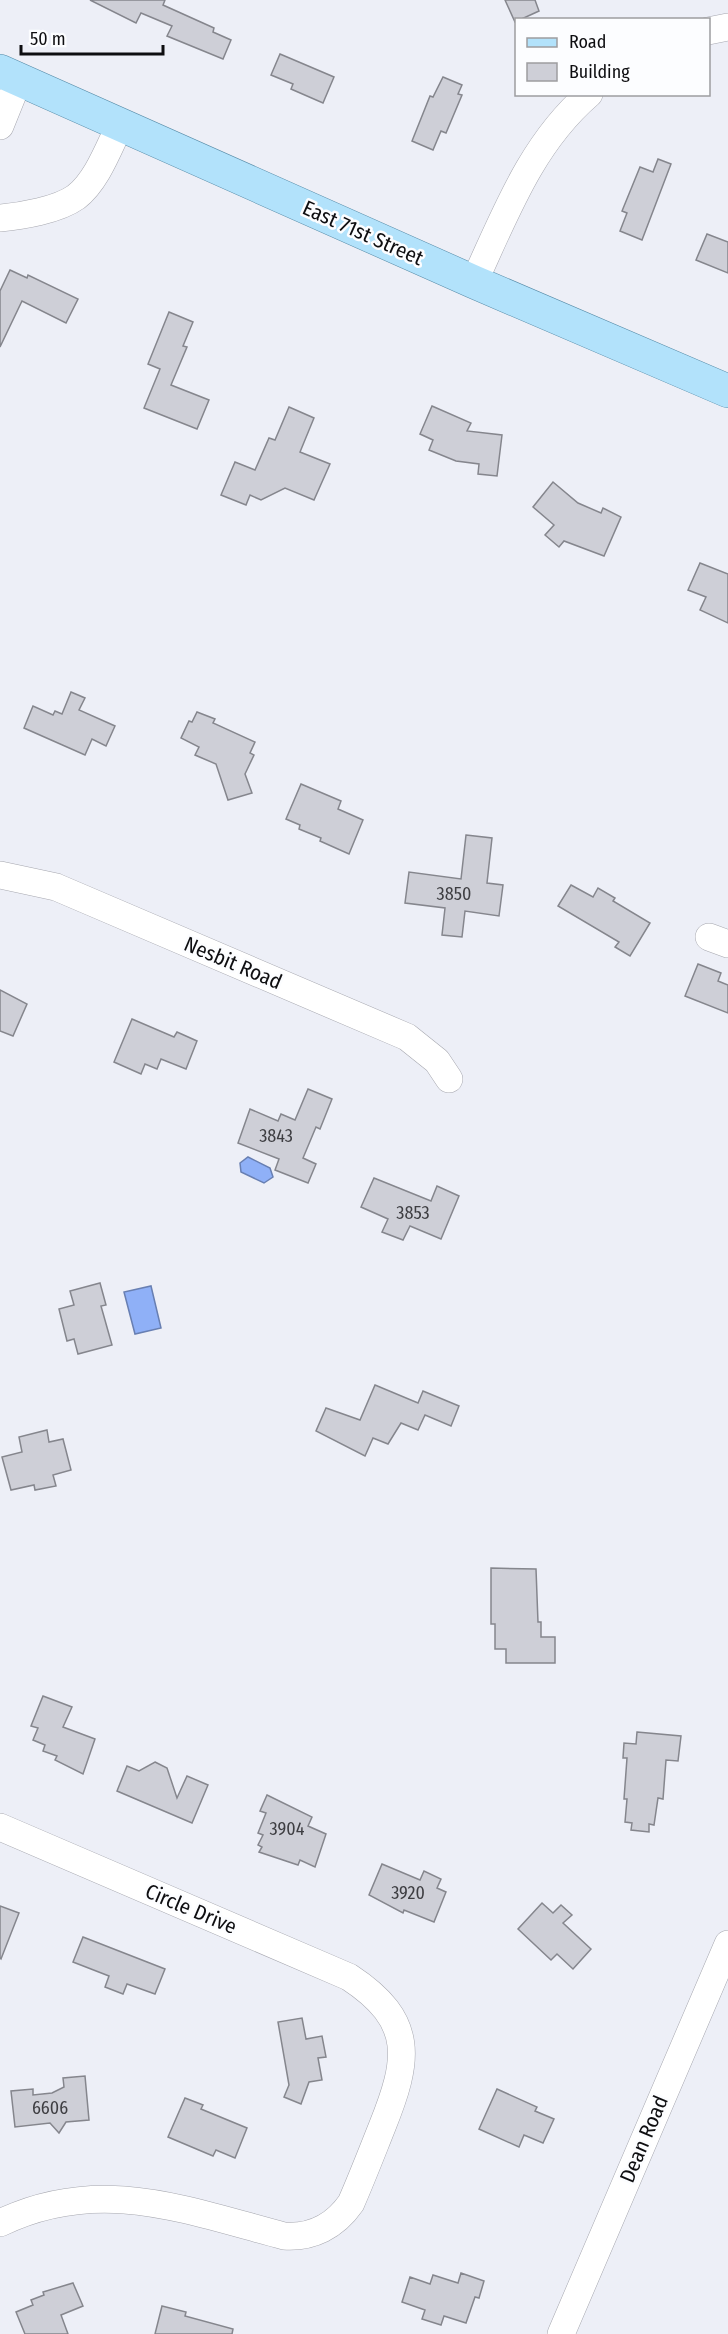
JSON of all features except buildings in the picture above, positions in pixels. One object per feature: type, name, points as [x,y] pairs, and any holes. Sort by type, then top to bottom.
[{"type":"main road","name":"East 71st Street","points":[[9,75],[474,282],[728,391]]},
{"type":"street","points":[[710,31],[728,27]]},
{"type":"street","points":[[0,126],[9,75]]},
{"type":"street","points":[[474,282],[531,164],[562,121],[587,96]]},
{"type":"street","points":[[0,218],[25,216],[75,198],[87,186],[120,125]]},
{"type":"street","name":"Nesbit Road","points":[[0,875],[56,887],[407,1037],[437,1061],[449,1079]]},
{"type":"street","name":"Circle Drive","points":[[0,1827],[349,1977],[378,1998],[388,2012],[400,2035],[403,2062],[400,2079],[351,2203],[340,2217],[327,2227],[302,2236],[284,2236],[149,2201],[114,2198],[53,2205],[0,2223]]},
{"type":"street","name":"Dean Road","points":[[561,2334],[728,1944]]},
{"type":"water","points":[[248,1157],[270,1168],[273,1177],[264,1183],[241,1172],[240,1163]]},
{"type":"water","points":[[151,1286],[161,1328],[135,1334],[124,1292]]}]
